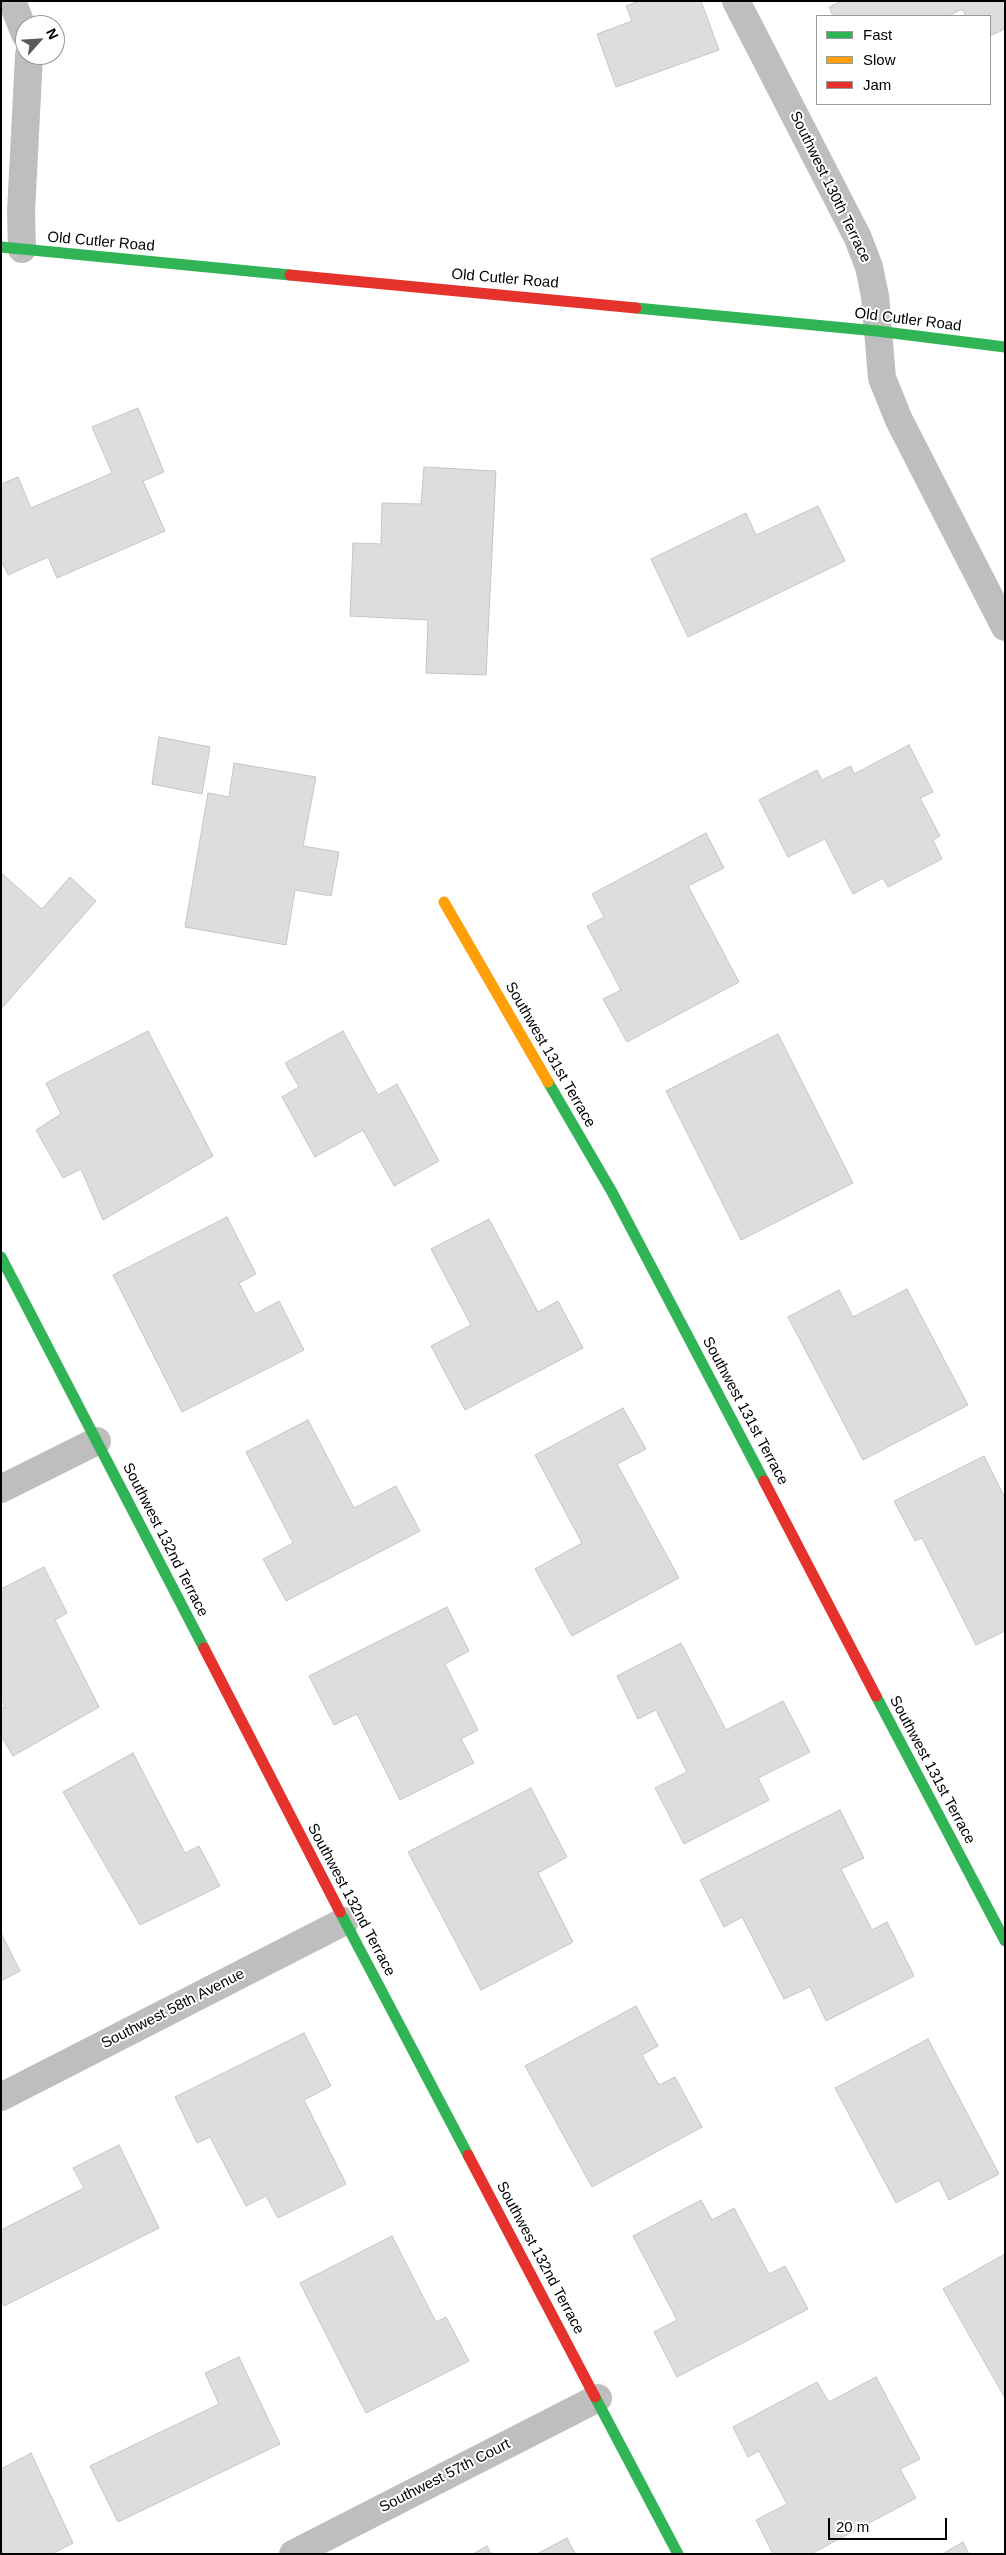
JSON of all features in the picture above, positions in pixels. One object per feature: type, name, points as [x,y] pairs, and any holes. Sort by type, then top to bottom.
[{"type":"street","points":[[12,1],[18,15]]},
{"type":"street","name":"Southwest 130th Terrace","points":[[736,1],[858,238],[869,267],[875,296],[882,378],[899,420],[1005,626]]},
{"type":"street","points":[[11,248],[21,212],[28,65]]},
{"type":"street","name":"Old Cutler Road","points":[[11,248],[877,331],[1005,347]]},
{"type":"street","name":"Southwest 131st Terrace","points":[[444,902],[616,1200],[1005,1941]]},
{"type":"street","name":"Southwest 132nd Terrace","points":[[1,1257],[345,1921],[598,2398],[678,2554]]},
{"type":"street","points":[[1,1490],[97,1441]]},
{"type":"street","name":"Southwest 58th Avenue","points":[[1,2097],[345,1921]]},
{"type":"street","name":"Southwest 57th Court","points":[[293,2554],[598,2398]]},
{"type":"building","points":[[640,1],[701,1],[719,50],[616,87],[597,34],[632,21],[626,6]]},
{"type":"building","points":[[842,1],[1005,1],[1005,29],[991,36],[991,15],[965,15],[962,9],[950,15],[833,15],[829,7]]},
{"type":"building","points":[[138,408],[164,472],[143,481],[165,531],[57,578],[48,557],[8,575],[1,560],[1,484],[18,477],[31,508],[112,473],[92,427]]},
{"type":"building","points":[[424,467],[496,471],[486,675],[426,673],[428,620],[350,616],[353,543],[381,544],[382,503],[421,504]]},
{"type":"building","points":[[818,506],[845,561],[688,637],[651,559],[746,513],[756,535]]},
{"type":"building","points":[[159,737],[210,747],[202,794],[152,784]]},
{"type":"building","points":[[909,745],[933,792],[920,798],[940,836],[933,840],[942,859],[888,887],[883,878],[853,894],[825,839],[788,857],[759,800],[817,770],[822,780],[851,766],[854,774]]},
{"type":"building","points":[[234,763],[316,777],[303,846],[339,852],[331,896],[295,890],[286,945],[185,927],[208,793],[229,797]]},
{"type":"building","points":[[706,833],[724,868],[688,886],[739,982],[627,1042],[603,999],[621,990],[587,926],[604,917],[592,894]]},
{"type":"building","points":[[1,873],[42,909],[70,877],[96,901],[1,1009]]},
{"type":"building","points":[[148,1031],[213,1156],[103,1220],[81,1169],[63,1178],[36,1130],[61,1114],[46,1083]]},
{"type":"building","points":[[343,1031],[378,1095],[397,1084],[439,1161],[394,1186],[363,1130],[315,1157],[282,1097],[299,1087],[285,1063]]},
{"type":"building","points":[[778,1034],[853,1183],[741,1240],[666,1091]]},
{"type":"building","points":[[227,1217],[256,1274],[239,1283],[255,1314],[279,1301],[304,1350],[182,1412],[113,1275]]},
{"type":"building","points":[[489,1219],[538,1312],[558,1301],[583,1348],[465,1410],[431,1346],[471,1325],[431,1249]]},
{"type":"building","points":[[907,1289],[968,1405],[863,1460],[788,1317],[839,1290],[853,1317]]},
{"type":"building","points":[[623,1408],[646,1449],[617,1464],[679,1578],[572,1636],[535,1569],[582,1543],[535,1455]]},
{"type":"building","points":[[308,1420],[354,1508],[396,1486],[420,1531],[286,1601],[263,1559],[293,1543],[246,1452]]},
{"type":"building","points":[[984,1456],[1005,1498],[1005,1631],[976,1645],[922,1538],[915,1541],[894,1501]]},
{"type":"building","points":[[44,1567],[67,1613],[55,1620],[99,1707],[13,1756],[1,1736],[1,1708],[5,1707],[1,1699],[1,1589]]},
{"type":"building","points":[[447,1607],[469,1651],[445,1664],[478,1730],[461,1739],[474,1763],[400,1800],[357,1714],[334,1725],[309,1676]]},
{"type":"building","points":[[681,1643],[726,1730],[783,1701],[810,1752],[758,1778],[769,1800],[684,1844],[655,1788],[687,1772],[656,1710],[638,1719],[617,1676]]},
{"type":"building","points":[[133,1753],[185,1853],[199,1846],[220,1886],[140,1925],[63,1792]]},
{"type":"building","points":[[531,1788],[567,1857],[538,1873],[573,1942],[481,1990],[408,1852]]},
{"type":"building","points":[[840,1810],[864,1858],[841,1869],[872,1930],[887,1922],[914,1976],[826,2021],[810,1987],[784,1999],[742,1917],[724,1927],[700,1880]]},
{"type":"building","points":[[1,1933],[20,1971],[1,1981]]},
{"type":"building","points":[[636,2006],[658,2046],[642,2055],[659,2085],[675,2077],[702,2127],[592,2187],[525,2066]]},
{"type":"building","points":[[304,2033],[331,2086],[304,2100],[346,2184],[278,2218],[266,2196],[246,2206],[210,2137],[197,2143],[175,2097]]},
{"type":"building","points":[[928,2039],[999,2174],[949,2200],[939,2180],[896,2203],[835,2088]]},
{"type":"building","points":[[119,2145],[159,2228],[4,2306],[1,2300],[1,2230],[84,2188],[73,2168]]},
{"type":"building","points":[[701,2200],[712,2220],[734,2208],[769,2274],[785,2266],[808,2309],[677,2377],[654,2332],[677,2320],[633,2236]]},
{"type":"building","points":[[392,2236],[436,2322],[446,2317],[469,2361],[366,2413],[300,2283]]},
{"type":"building","points":[[1005,2254],[1005,2398],[943,2289]]},
{"type":"building","points":[[239,2357],[280,2444],[118,2522],[90,2466],[219,2404],[205,2373]]},
{"type":"building","points":[[876,2377],[920,2459],[900,2469],[916,2498],[811,2554],[773,2554],[756,2520],[787,2504],[759,2451],[748,2457],[733,2427],[817,2382],[829,2402]]},
{"type":"building","points":[[31,2453],[73,2543],[52,2554],[1,2554],[1,2469]]},
{"type":"building","points":[[567,2538],[575,2554],[537,2554]]},
{"type":"building","points":[[963,2542],[969,2554],[942,2554]]},
{"type":"building","points":[[487,2546],[491,2554],[473,2554]]},
{"type":"traffic: fast","points":[[1,247],[290,275]]},
{"type":"traffic: fast","points":[[636,308],[877,331],[1005,347]]},
{"type":"traffic: fast","points":[[548,1082],[612,1192],[764,1481]]},
{"type":"traffic: fast","points":[[1,1257],[204,1648]]},
{"type":"traffic: fast","points":[[876,1696],[1005,1941]]},
{"type":"traffic: fast","points":[[340,1912],[468,2155]]},
{"type":"traffic: fast","points":[[595,2397],[678,2554]]},
{"type":"traffic: slow","points":[[444,902],[548,1082]]},
{"type":"traffic: jam","points":[[290,275],[636,308]]},
{"type":"traffic: jam","points":[[764,1481],[876,1696]]},
{"type":"traffic: jam","points":[[204,1648],[340,1912]]},
{"type":"traffic: jam","points":[[468,2155],[595,2397]]}]
